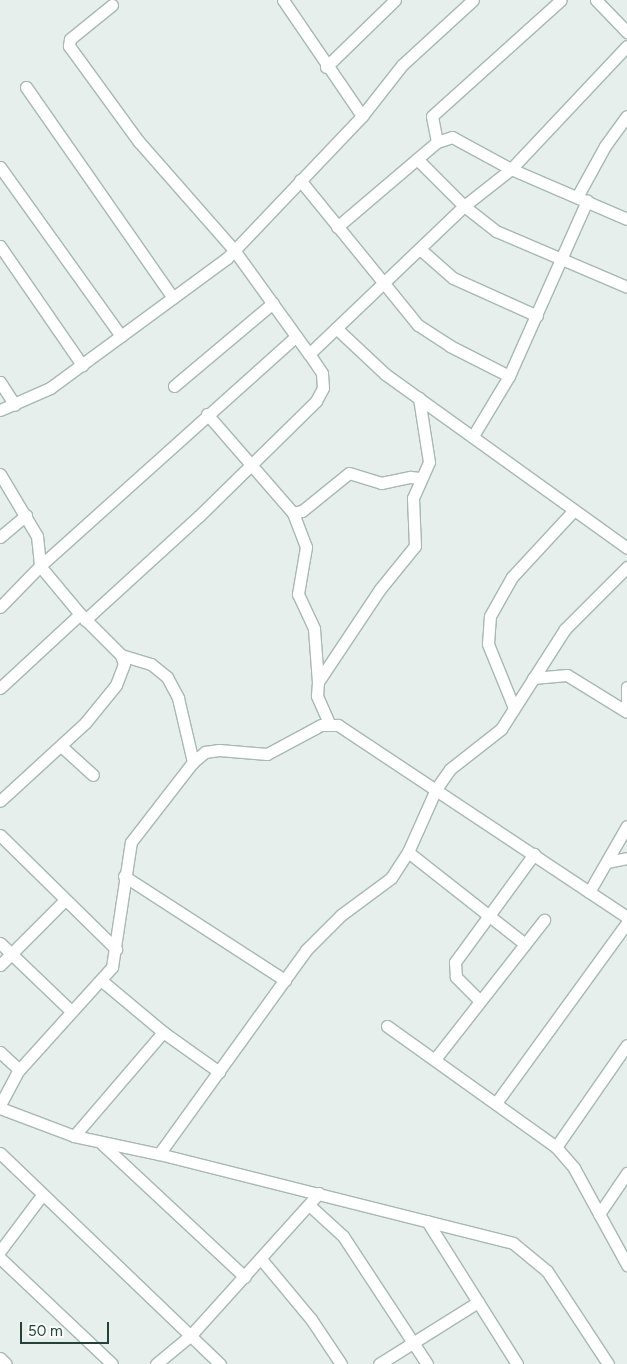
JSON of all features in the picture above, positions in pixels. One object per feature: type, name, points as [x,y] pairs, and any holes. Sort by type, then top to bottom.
[{"type":"street","points":[[326,67],[396,0]]},
{"type":"street","points":[[0,410],[16,405],[50,388],[173,298],[234,250],[362,116],[402,65],[473,0]]},
{"type":"street","points":[[437,142],[432,116],[561,0]]},
{"type":"street","points":[[596,0],[627,32]]},
{"type":"street","points":[[287,2],[326,67],[362,116]]},
{"type":"street","points":[[0,688],[252,464],[316,401],[323,388],[322,373],[234,250],[139,142],[69,46],[70,39],[112,5]]},
{"type":"street","points":[[309,354],[464,206],[511,169],[627,46]]},
{"type":"street","points":[[26,87],[173,298]]},
{"type":"street","points":[[473,436],[509,376],[537,316],[582,199],[605,146],[627,116]]},
{"type":"street","points":[[337,226],[437,142],[452,137],[511,169],[627,219]]},
{"type":"street","points":[[417,159],[464,206],[508,238],[627,287]]},
{"type":"street","points":[[0,167],[121,336]]},
{"type":"street","points":[[300,180],[383,285],[429,334],[509,376]]},
{"type":"street","points":[[0,246],[82,364]]},
{"type":"street","points":[[420,249],[454,278],[537,316]]},
{"type":"street","points":[[174,386],[272,303]]},
{"type":"street","points":[[336,328],[370,362],[627,548]]},
{"type":"street","points":[[0,607],[40,566],[296,336]]},
{"type":"street","points":[[0,382],[16,405]]},
{"type":"street","points":[[318,682],[380,589],[415,546],[411,512],[420,478],[429,462],[419,398]]},
{"type":"street","points":[[207,414],[293,513],[306,547],[298,594],[314,629],[318,682],[317,696],[329,722],[366,740],[627,917]]},
{"type":"street","points":[[0,474],[38,536],[40,566],[82,617],[121,655],[124,664],[116,686],[61,746],[5,788],[0,801]]},
{"type":"street","points":[[293,513],[302,511],[349,474],[381,483],[410,477],[420,478]]},
{"type":"street","points":[[514,708],[488,644],[490,616],[512,577],[574,510]]},
{"type":"street","points":[[0,537],[26,515]]},
{"type":"street","points":[[159,1154],[306,950],[341,914],[391,878],[408,852],[436,789],[458,762],[501,729],[533,678],[576,617],[627,567]]},
{"type":"street","points":[[121,655],[152,664],[167,677],[181,706],[194,762]]},
{"type":"street","points":[[533,678],[567,675],[627,712]]},
{"type":"street","points":[[627,687],[627,705]]},
{"type":"street","points":[[329,722],[267,754],[219,750],[205,752],[194,762],[131,842],[124,876],[116,949],[112,967],[102,981],[71,1011],[19,1070],[0,1106],[74,1136],[159,1154],[513,1243],[547,1271],[608,1364]]},
{"type":"street","points":[[61,746],[92,775]]},
{"type":"street","points":[[589,892],[627,826]]},
{"type":"street","points":[[0,835],[116,949]]},
{"type":"street","points":[[408,852],[525,944]]},
{"type":"street","points":[[479,1000],[461,984],[454,969],[463,948],[534,854]]},
{"type":"street","points":[[607,862],[627,858]]},
{"type":"street","points":[[124,876],[285,980]]},
{"type":"street","points":[[0,966],[65,900]]},
{"type":"street","points":[[435,1059],[479,1000],[544,920]]},
{"type":"street","points":[[496,1103],[627,922]]},
{"type":"street","points":[[0,943],[71,1011]]},
{"type":"street","points":[[102,981],[163,1032],[219,1072]]},
{"type":"street","points":[[386,1026],[435,1059],[556,1147],[574,1168],[627,1265]]},
{"type":"street","points":[[74,1136],[163,1032]]},
{"type":"street","points":[[556,1147],[627,1045]]},
{"type":"street","points":[[0,1052],[19,1070]]},
{"type":"street","points":[[100,1142],[245,1277]]},
{"type":"street","points":[[0,1153],[220,1364]]},
{"type":"street","points":[[599,1214],[627,1172]]},
{"type":"street","points":[[156,1364],[191,1335],[319,1193]]},
{"type":"street","points":[[0,1251],[42,1195]]},
{"type":"street","points":[[309,1205],[343,1236],[427,1364]]},
{"type":"street","points":[[427,1221],[517,1364]]},
{"type":"street","points":[[0,1258],[112,1364]]},
{"type":"street","points":[[261,1259],[311,1318],[341,1364]]},
{"type":"street","points":[[379,1364],[415,1344],[478,1302]]},
{"type":"street","points":[[0,1358],[6,1364]]}]
